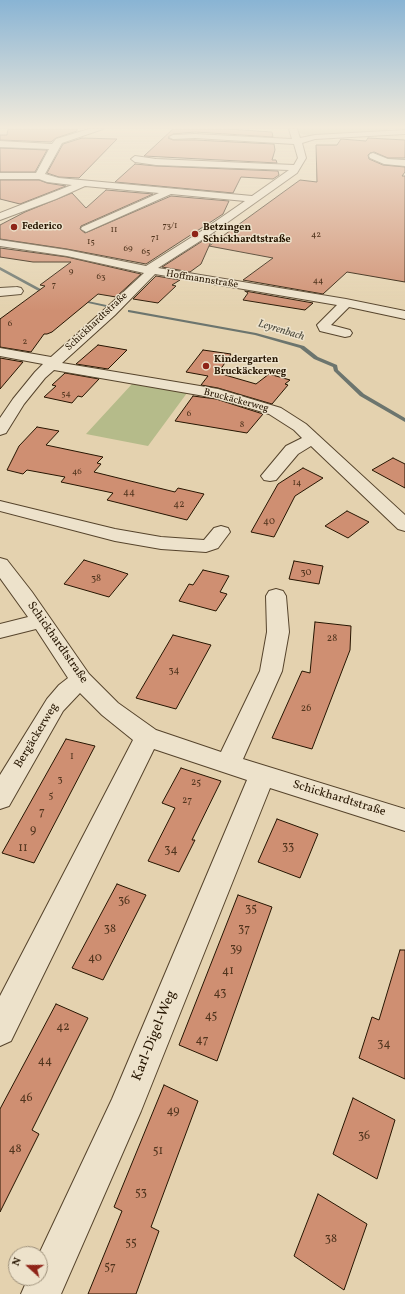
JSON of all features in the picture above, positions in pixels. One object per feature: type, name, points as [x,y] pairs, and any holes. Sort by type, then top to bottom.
[{"type":"street","points":[[0,217],[34,205],[69,189]]},
{"type":"street","points":[[152,189],[255,199]]},
{"type":"street","name":"Schickhardtstraße","points":[[2,423],[29,387],[52,363],[110,312],[149,270],[270,189]]},
{"type":"street","points":[[86,229],[159,197],[169,191]]},
{"type":"street","name":"Hoffmannstraße","points":[[0,243],[67,253],[149,270],[346,303],[405,315]]},
{"type":"street","points":[[0,292],[17,291]]},
{"type":"street","points":[[345,333],[325,328],[318,324],[346,303]]},
{"type":"street","name":"Bruckäckerweg","points":[[0,352],[242,400],[275,411],[294,423],[313,439],[405,525]]},
{"type":"street","points":[[270,476],[292,450],[313,439]]},
{"type":"street","points":[[0,506],[115,535],[155,542],[206,546],[211,544],[221,532]]},
{"type":"street","name":"Schickhardtstraße","points":[[0,564],[81,680],[110,709],[148,737],[405,820]]},
{"type":"street","points":[[228,764],[271,671],[278,632],[276,596]]},
{"type":"street","points":[[0,631],[41,621]]},
{"type":"street","name":"Bergäckerweg","points":[[0,798],[54,705],[81,680]]},
{"type":"street","points":[[0,1030],[148,737]]},
{"type":"street","name":"Karl-Digel-Weg","points":[[41,1294],[124,1111],[262,775]]},
{"type":"green space","points":[[132,384],[187,393],[148,446],[86,434]]},
{"type":"building","points":[[0,189],[57,189],[20,204],[0,199]]},
{"type":"building","points":[[194,189],[235,189],[233,193]]},
{"type":"building","points":[[287,189],[405,189],[405,282],[347,272],[323,294],[243,280],[273,258],[209,246]]},
{"type":"building","points":[[106,190],[153,194],[81,226],[80,229],[85,233],[171,196],[229,201],[223,214],[146,264],[67,249],[0,239],[0,225],[25,212],[72,193],[86,208]]},
{"type":"building","points":[[215,233],[201,264],[190,272],[162,267]]},
{"type":"building","points":[[0,248],[67,257],[141,274],[116,297],[98,294],[52,332],[44,334],[31,352],[0,347],[0,319],[45,286],[40,285],[71,262],[33,262],[0,257]]},
{"type":"building","points":[[156,276],[180,280],[172,285],[176,286],[158,303],[133,299]]},
{"type":"building","points":[[245,291],[313,303],[305,310],[243,300],[248,293]]},
{"type":"building","points":[[98,345],[127,350],[108,369],[76,364]]},
{"type":"building","points":[[203,350],[231,354],[218,373],[256,384],[269,374],[290,380],[285,384],[288,385],[272,404],[218,388],[201,385],[208,376],[186,372]]},
{"type":"building","points":[[0,358],[23,362],[0,389]]},
{"type":"building","points":[[65,373],[99,379],[82,397],[78,396],[72,403],[44,397],[56,386],[52,385]]},
{"type":"building","points":[[193,396],[216,399],[263,414],[247,433],[175,421]]},
{"type":"building","points":[[37,427],[59,431],[46,445],[103,457],[97,463],[101,464],[94,472],[175,492],[178,488],[204,494],[187,520],[107,500],[113,493],[61,482],[65,477],[27,470],[23,474],[7,470],[19,446]]},
{"type":"building","points":[[393,458],[405,464],[405,488],[372,470]]},
{"type":"building","points":[[303,468],[323,478],[295,496],[274,537],[251,532],[278,484]]},
{"type":"building","points":[[347,511],[369,522],[348,538],[325,526]]},
{"type":"building","points":[[84,560],[128,574],[109,597],[64,584]]},
{"type":"building","points":[[294,561],[323,566],[319,584],[289,579]]},
{"type":"building","points":[[203,570],[229,576],[220,592],[227,594],[216,611],[179,601],[189,584],[193,585]]},
{"type":"building","points":[[315,622],[351,626],[350,650],[312,749],[272,738],[302,671],[310,673]]},
{"type":"building","points":[[173,635],[211,645],[176,709],[136,698]]},
{"type":"building","points":[[66,739],[95,746],[34,863],[2,853]]},
{"type":"building","points":[[181,768],[221,781],[192,840],[195,840],[179,872],[148,861],[175,808],[162,803]]},
{"type":"building","points":[[277,819],[318,834],[300,878],[258,862]]},
{"type":"building","points":[[117,884],[146,895],[103,980],[72,968]]},
{"type":"building","points":[[238,895],[272,907],[217,1061],[179,1045]]},
{"type":"building","points":[[400,950],[405,950],[405,1079],[359,1058],[372,1017],[379,1020]]},
{"type":"building","points":[[56,1004],[88,1018],[32,1130],[39,1134],[0,1212],[0,1109]]},
{"type":"building","points":[[164,1085],[198,1101],[151,1227],[159,1231],[136,1294],[88,1294],[122,1211],[114,1207]]},
{"type":"building","points":[[353,1098],[395,1120],[377,1179],[333,1154]]},
{"type":"building","points":[[318,1194],[367,1224],[344,1290],[294,1256]]},
{"type":"waterway","name":"Leyrenbach","points":[[0,268],[47,294]]},
{"type":"waterway","name":"Leyrenbach","points":[[79,300],[111,307]]},
{"type":"waterway","name":"Leyrenbach","points":[[129,311],[256,334],[302,347],[316,358],[335,366],[336,370],[362,395],[405,420]]},
{"type":"place","name":"Federico","points":[[14,227]]},
{"type":"place","name":"Betzingen Schickhardtstraße","points":[[195,234]]},
{"type":"place","name":"Kindergarten Bruckäckerweg","points":[[206,366]]}]
